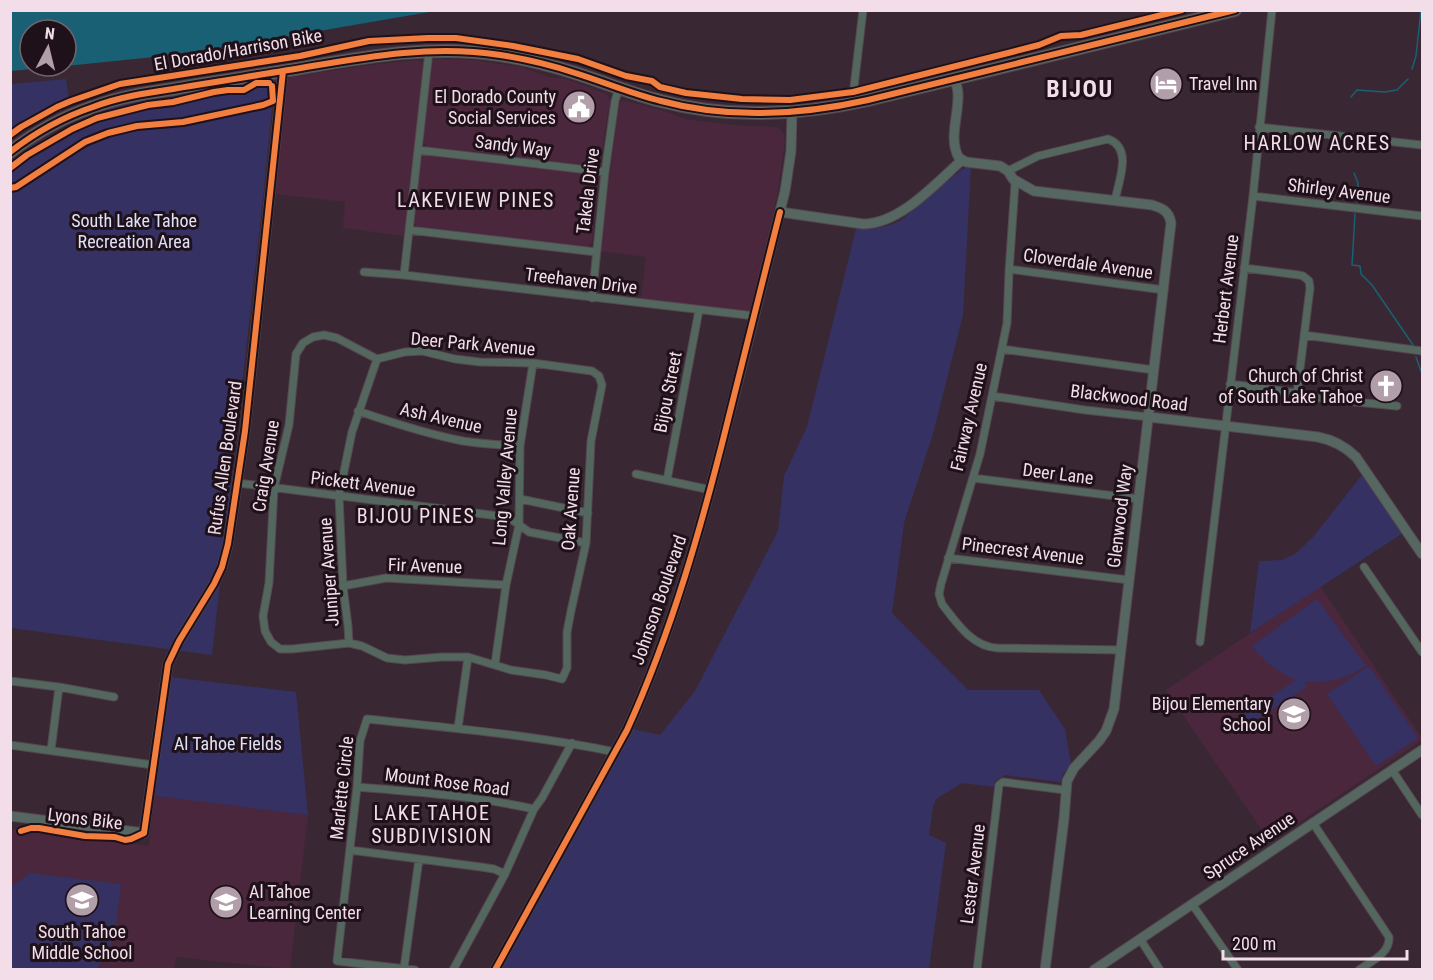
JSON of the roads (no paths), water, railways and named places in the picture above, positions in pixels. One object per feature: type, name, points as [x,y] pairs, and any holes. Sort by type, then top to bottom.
[{"type":"highway","points":[[10,152],[30,137],[60,120],[111,101],[144,93],[370,57],[429,51],[473,52],[518,58],[562,69],[664,102],[704,109],[792,112],[852,104],[1235,10]]},
{"type":"street","points":[[852,104],[863,10]]},
{"type":"street","name":"Herbert Avenue","points":[[1200,642],[1253,196],[1272,10]]},
{"type":"street","points":[[404,275],[429,51]]},
{"type":"street","name":"Rufus Allen Boulevard","points":[[10,816],[144,833],[168,664],[214,584],[222,567],[228,544],[245,431],[283,71]]},
{"type":"street","points":[[955,79],[958,94],[954,147],[957,156],[962,160],[1000,166],[1011,175],[1038,156],[1108,139],[1115,142],[1121,149],[1123,163],[1115,200]]},
{"type":"street","name":"Takela Drive","points":[[592,298],[605,172],[615,101],[619,88]]},
{"type":"street","name":"Johnson Boulevard","points":[[495,969],[631,721],[681,589],[711,490],[780,212],[790,162],[792,112]]},
{"type":"street","points":[[1259,127],[1422,145]]},
{"type":"street","name":"Sandy Way","points":[[418,150],[605,172]]},
{"type":"street","points":[[780,212],[863,224],[883,221],[896,216],[909,206],[962,160]]},
{"type":"street","name":"Glenwood Way","points":[[1011,175],[1034,191],[1152,205],[1166,211],[1171,223],[1114,709],[1100,741],[1070,774],[1065,790],[1065,812],[1046,969]]},
{"type":"street","name":"Fairway Avenue","points":[[1011,175],[1015,184],[1008,312],[1002,349],[980,454],[948,558],[939,599],[962,628],[978,643],[991,648],[1121,650]]},
{"type":"street","name":"Shirley Avenue","points":[[1253,196],[1422,216]]},
{"type":"street","points":[[409,230],[596,252]]},
{"type":"street","points":[[1244,268],[1299,275],[1309,281],[1297,393]]},
{"type":"street","name":"Cloverdale Avenue","points":[[1009,269],[1164,290]]},
{"type":"street","name":"Treehaven Drive","points":[[364,272],[754,316]]},
{"type":"street","name":"Bijou Street","points":[[667,480],[699,310]]},
{"type":"street","name":"Craig Avenue","points":[[349,644],[292,650],[280,649],[271,642],[265,631],[263,616],[269,583],[274,488],[289,425],[296,354],[303,343],[313,337],[324,335],[337,338],[377,359]]},
{"type":"street","points":[[1304,335],[1422,351]]},
{"type":"street","points":[[1002,349],[1154,370]]},
{"type":"street","name":"Deer Park Avenue","points":[[377,359],[405,352],[422,351],[480,362],[533,363],[592,371],[599,376]]},
{"type":"street","name":"Juniper Avenue","points":[[349,644],[343,586],[339,496],[352,432],[377,359]]},
{"type":"street","name":"Long Valley Avenue","points":[[495,664],[506,585],[519,525],[520,446],[533,363]]},
{"type":"street","name":"Oak Avenue","points":[[495,664],[511,670],[562,679],[567,668],[567,632],[586,543],[591,441],[602,385],[599,376]]},
{"type":"street","points":[[1230,384],[1325,399],[1397,406]]},
{"type":"street","name":"Blackwood Road","points":[[992,396],[1085,410],[1318,437],[1334,442],[1342,446],[1364,467],[1422,554]]},
{"type":"street","name":"Ash Avenue","points":[[358,411],[434,435],[464,441],[520,446]]},
{"type":"street","points":[[636,474],[711,490]]},
{"type":"street","name":"Deer Lane","points":[[973,478],[1139,499]]},
{"type":"street","name":"Pickett Avenue","points":[[237,483],[499,516],[511,519],[529,532],[586,543]]},
{"type":"street","points":[[520,499],[588,513]]},
{"type":"street","name":"Pinecrest Avenue","points":[[948,558],[1129,580]]},
{"type":"street","points":[[1364,567],[1422,652]]},
{"type":"street","name":"Fir Avenue","points":[[343,586],[386,578],[506,585]]},
{"type":"street","points":[[349,644],[362,646],[387,658],[405,660],[468,657],[495,664]]},
{"type":"street","points":[[458,728],[468,657]]},
{"type":"street","points":[[10,681],[59,687],[114,698]]},
{"type":"street","points":[[51,750],[59,687]]},
{"type":"street","name":"Marlette Circle","points":[[415,969],[337,961],[351,849],[360,741],[367,719],[572,743],[615,752]]},
{"type":"street","points":[[453,969],[505,874],[534,809],[572,743]]},
{"type":"street","points":[[10,745],[153,765]]},
{"type":"street","name":"Spruce Avenue","points":[[1094,969],[1422,750]]},
{"type":"street","points":[[1392,770],[1422,815]]},
{"type":"street","name":"Lester Avenue","points":[[977,969],[1001,783],[1065,790]]},
{"type":"street","name":"Mount Rose Road","points":[[357,787],[456,795],[534,809]]},
{"type":"street","points":[[1313,823],[1389,937],[1389,944],[1385,951],[1359,969]]},
{"type":"street","points":[[351,849],[494,869],[505,874]]},
{"type":"street","points":[[404,968],[419,859]]},
{"type":"street","points":[[1192,904],[1238,969]]},
{"type":"street","points":[[1140,939],[1160,969]]},
{"type":"water","points":[[11,10],[435,11],[238,45],[78,65],[78,18],[18,18],[18,70],[11,71]]},
{"type":"waterway","points":[[1412,69],[1416,56],[1421,10]]},
{"type":"waterway","points":[[1351,97],[1357,90],[1385,92],[1397,90],[1408,79]]},
{"type":"waterway","points":[[1354,173],[1358,183],[1357,203]]},
{"type":"waterway","points":[[1355,214],[1352,265],[1360,266],[1361,274],[1372,285],[1413,345]]},
{"type":"waterway","points":[[1416,357],[1422,374]]},
{"type":"place","name":"Travel Inn","points":[[1166,84]]},
{"type":"place","name":"El Dorado County Social Services","points":[[579,107]]},
{"type":"place","name":"Church of Christ of South Lake Tahoe","points":[[1386,386]]},
{"type":"place","name":"Bijou Elementary School","points":[[1294,714]]},
{"type":"place","name":"South Tahoe Middle School","points":[[82,900]]},
{"type":"place","name":"Al Tahoe Learning Center","points":[[226,902]]},
{"type":"district","name":"BIJOU","points":[[1080,89]]},
{"type":"district","name":"HARLOW ACRES","points":[[1317,143]]},
{"type":"district","name":"LAKEVIEW PINES","points":[[476,200]]},
{"type":"district","name":"BIJOU PINES","points":[[416,516]]},
{"type":"district","name":"LAKE TAHOE SUBDIVISION","points":[[432,824]]},
{"type":"park label","name":"South Lake Tahoe Recreation Area","points":[[134,231]]},
{"type":"park label","name":"Al Tahoe Fields","points":[[228,744]]}]
